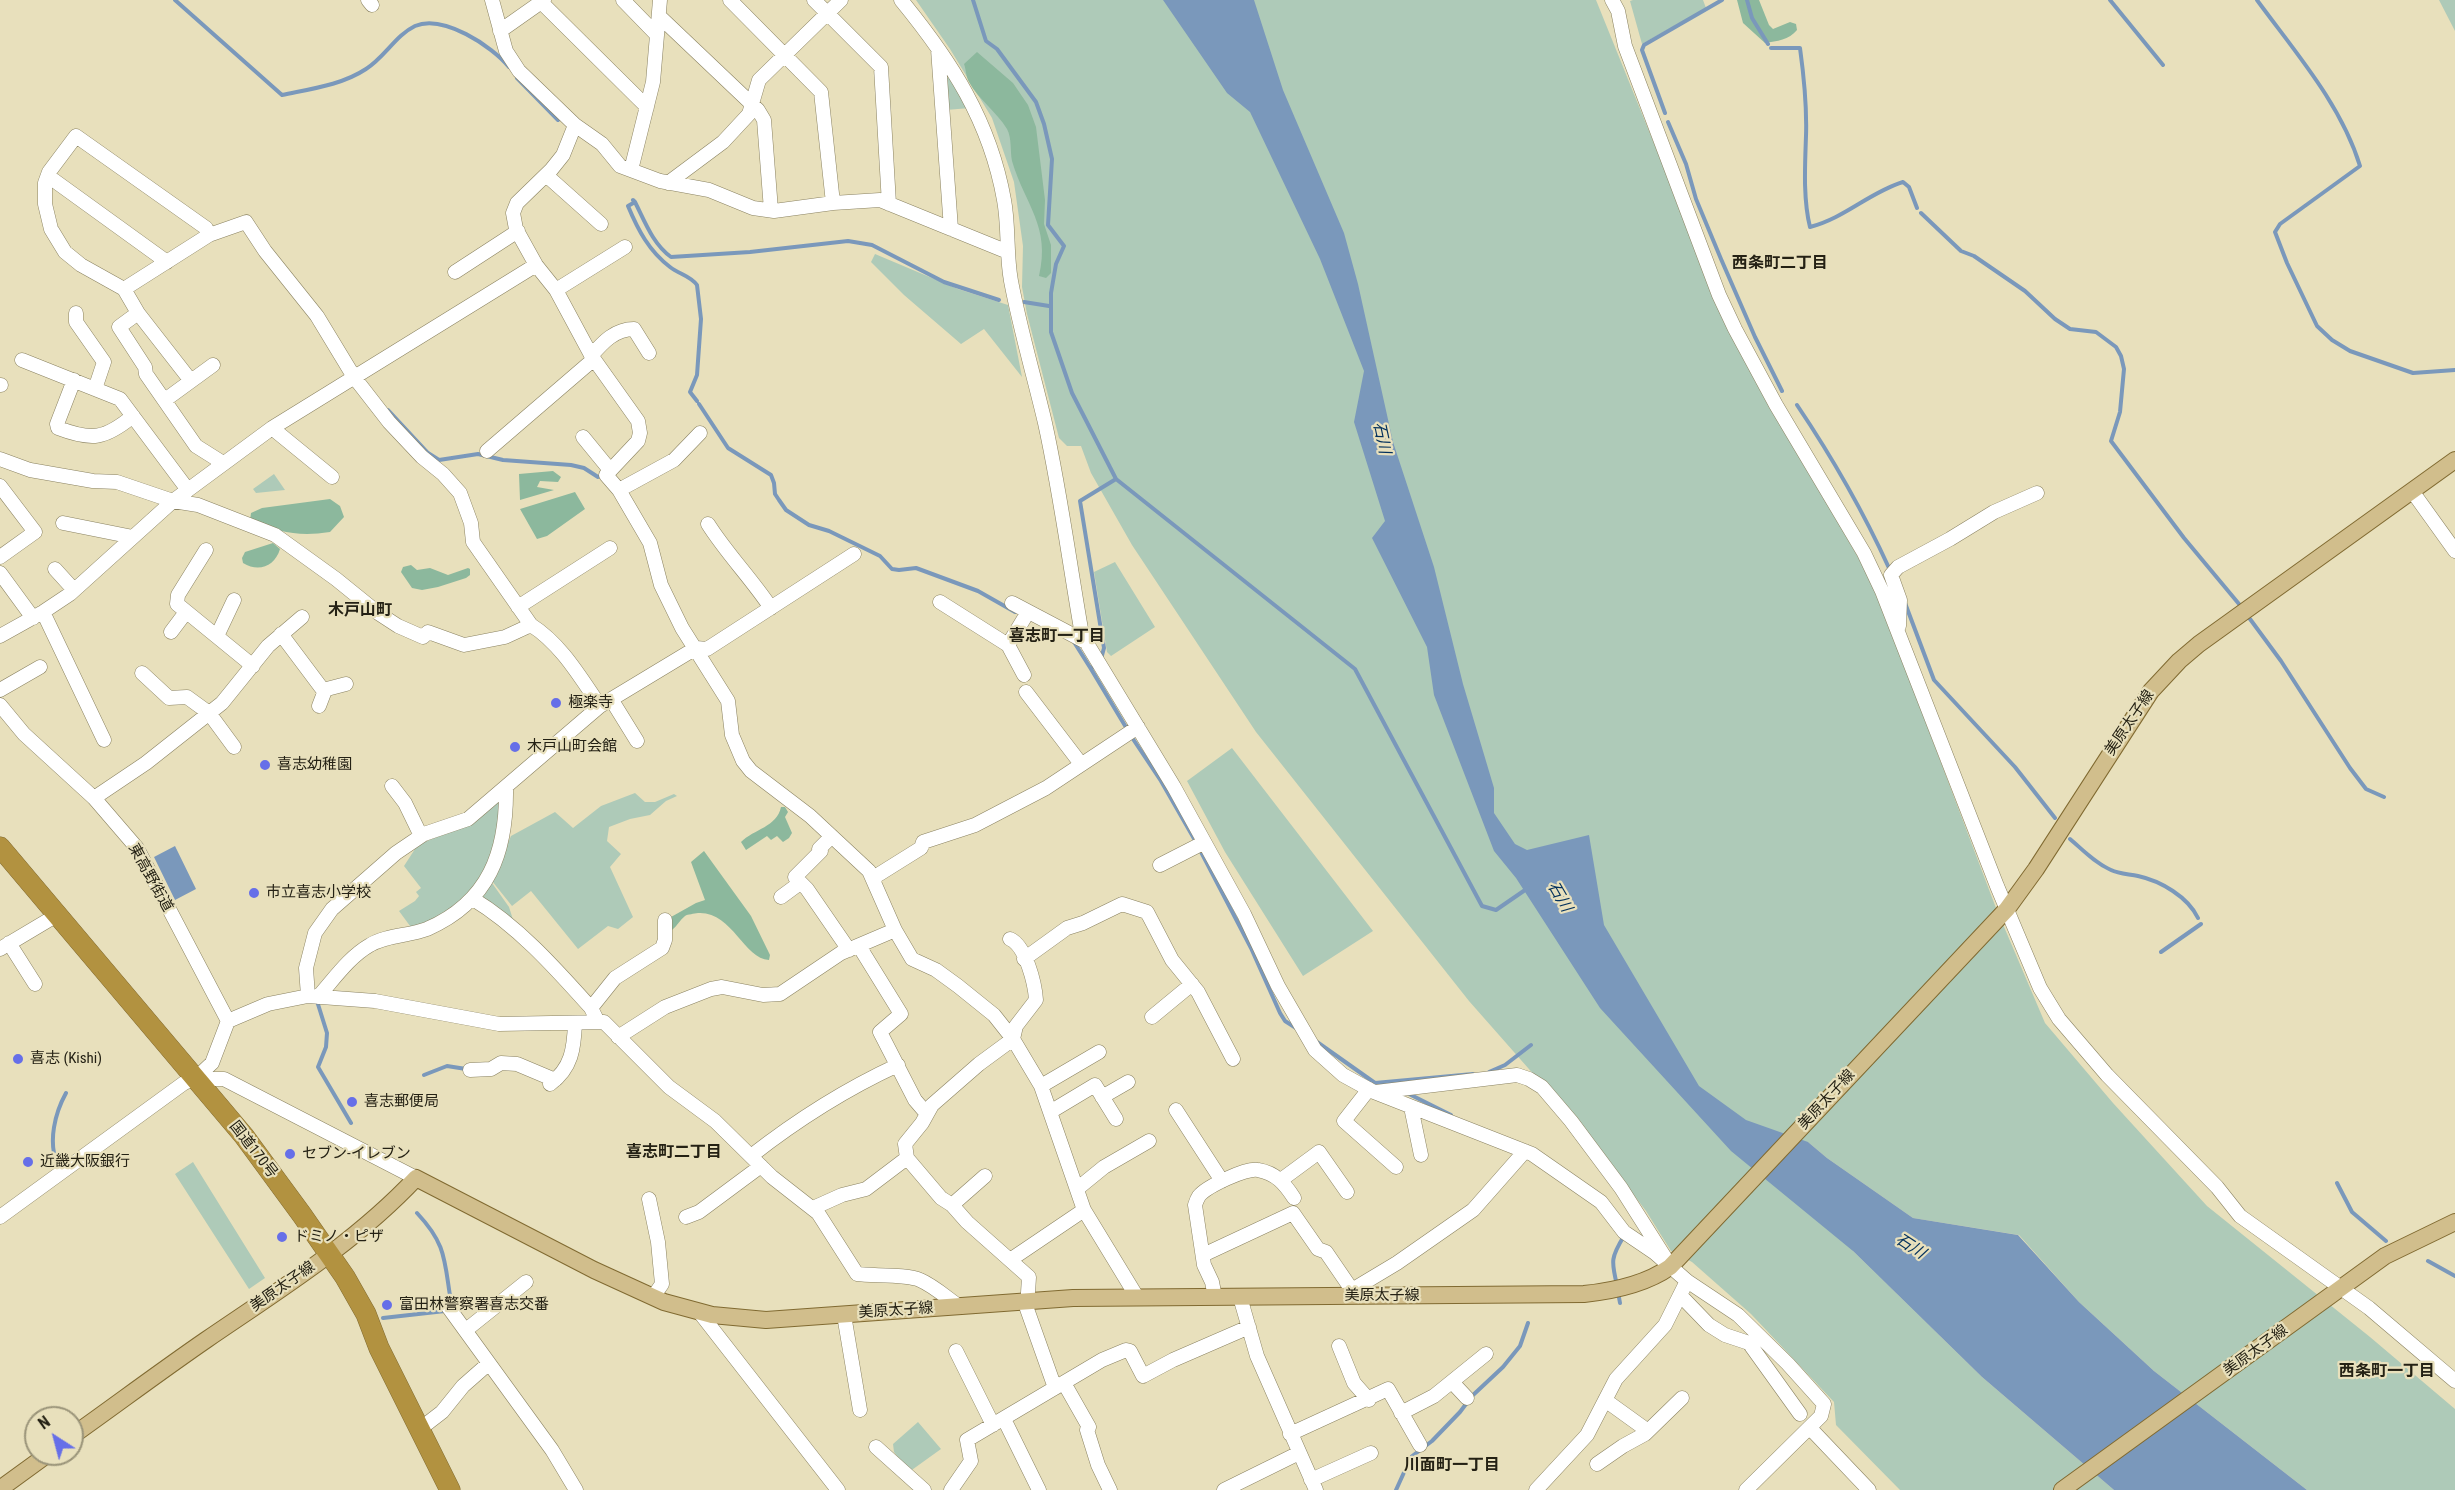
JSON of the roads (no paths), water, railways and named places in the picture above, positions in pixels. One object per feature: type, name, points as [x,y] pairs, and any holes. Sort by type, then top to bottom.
[{"type":"highway","name":"国道170号","points":[[0,847],[244,1136],[329,1254],[366,1314],[379,1348],[450,1490]]},
{"type":"main road","name":"美原太子線","points":[[84,1428],[329,1254],[379,1216],[416,1178],[623,1284],[664,1302],[700,1313],[766,1320],[1028,1301],[1347,1293],[1597,1293],[1637,1283],[1672,1264],[2002,914],[2036,869],[2151,691],[2164,675],[2199,644],[2455,460]]},
{"type":"main road","name":"美原太子線","points":[[2062,1490],[2337,1293],[2385,1256],[2455,1222]]},
{"type":"main road","points":[[0,1489],[32,1466]]},
{"type":"street","points":[[492,0],[506,51],[519,71],[575,125],[602,144],[620,166],[668,183],[709,190],[753,208],[771,210],[880,200],[1008,252]]},
{"type":"street","points":[[622,0],[657,35]]},
{"type":"street","points":[[631,170],[653,82],[660,0]]},
{"type":"street","points":[[730,0],[821,92],[833,203]]},
{"type":"street","points":[[814,0],[882,67],[889,204]]},
{"type":"street","points":[[668,183],[723,142],[749,114],[759,80],[841,0]]},
{"type":"street","points":[[901,0],[938,47],[969,96],[990,144],[1005,202],[1011,280],[1046,425],[1086,642],[1174,787],[1198,845],[1244,914],[1278,986],[1315,1050],[1343,1075],[1372,1091],[1526,1151],[1601,1202],[1624,1232],[1672,1264]]},
{"type":"street","points":[[1612,0],[1618,11],[1625,46],[1719,295],[1776,405],[1864,553],[1898,631],[2002,914],[2047,1003],[2107,1075],[2217,1187],[2240,1216],[2337,1293],[2369,1308],[2455,1381]]},
{"type":"street","points":[[500,31],[542,1],[647,107]]},
{"type":"street","points":[[659,15],[752,104],[764,120],[771,210]]},
{"type":"street","points":[[938,47],[951,229]]},
{"type":"street","points":[[575,125],[563,155],[517,203],[513,213],[518,231],[536,265],[556,290],[593,358],[638,421],[638,441],[606,475],[619,490],[650,543],[661,585],[682,628],[728,701],[732,735],[743,761],[751,771],[810,816],[869,871],[912,959],[936,970],[958,986],[994,1016],[1013,1039],[1041,1086],[1084,1210],[1137,1298]]},
{"type":"street","points":[[191,381],[138,313],[124,289],[81,265],[65,252],[51,229],[45,204],[45,183],[76,135],[206,228],[209,235]]},
{"type":"street","points":[[546,175],[601,224]]},
{"type":"street","points":[[48,176],[167,262]]},
{"type":"street","points":[[124,289],[209,235],[246,222],[265,251],[316,316],[354,377],[389,422],[460,493],[471,523],[472,542],[531,625],[542,632],[561,652],[637,741]]},
{"type":"street","points":[[454,272],[471,253],[518,231]]},
{"type":"street","points":[[556,290],[625,247]]},
{"type":"street","points":[[0,636],[38,615],[74,590],[173,501],[272,428],[536,265]]},
{"type":"street","points":[[76,313],[76,322],[104,362],[95,389]]},
{"type":"street","points":[[138,313],[119,327],[145,367],[146,374],[196,446],[224,463]]},
{"type":"street","points":[[487,451],[593,358],[603,343],[622,329],[634,329],[649,353]]},
{"type":"street","points":[[22,360],[120,399],[188,490]]},
{"type":"street","points":[[165,400],[213,365]]},
{"type":"street","points":[[74,380],[57,424],[58,428],[77,435],[98,436],[112,433],[133,416]]},
{"type":"street","points":[[272,428],[332,477]]},
{"type":"street","points":[[619,490],[678,465],[700,433]]},
{"type":"street","points":[[583,437],[610,470]]},
{"type":"street","points":[[0,459],[30,470],[93,481],[117,482],[173,501],[198,505],[275,535],[336,579],[378,614],[423,637],[428,632],[464,645],[506,637],[531,625]]},
{"type":"street","points":[[0,486],[34,532],[0,557]]},
{"type":"street","points":[[2412,491],[2455,551]]},
{"type":"street","points":[[1898,631],[1900,600],[1892,575],[1898,567],[1994,512],[2037,493]]},
{"type":"street","points":[[63,523],[133,537]]},
{"type":"street","points":[[708,524],[723,549],[738,562],[771,608]]},
{"type":"street","points":[[519,607],[610,548]]},
{"type":"street","points":[[206,550],[178,595],[177,604],[253,666]]},
{"type":"street","points":[[313,996],[306,968],[315,933],[332,909],[396,854],[421,836],[468,819],[606,703],[696,648],[706,649],[854,554]]},
{"type":"street","points":[[55,569],[74,590]]},
{"type":"street","points":[[0,573],[38,615],[104,740]]},
{"type":"street","points":[[217,636],[234,600]]},
{"type":"street","points":[[940,602],[1008,645],[1024,675]]},
{"type":"street","points":[[1012,603],[1086,642]]},
{"type":"street","points":[[171,632],[186,612]]},
{"type":"street","points":[[1008,645],[1028,612]]},
{"type":"street","points":[[94,798],[146,763],[222,703],[268,645],[302,616]]},
{"type":"street","points":[[281,634],[323,690],[319,706]]},
{"type":"street","points":[[0,690],[40,667]]},
{"type":"street","points":[[142,673],[169,699],[187,697],[209,713],[234,747]]},
{"type":"street","points":[[323,690],[346,684]]},
{"type":"street","points":[[1026,692],[1081,764]]},
{"type":"street","name":"東高野街道","points":[[0,705],[24,734],[94,798],[137,848],[228,1021]]},
{"type":"street","points":[[873,878],[921,848],[922,842],[975,825],[1046,788],[1137,727]]},
{"type":"street","points":[[392,786],[405,803],[421,836]]},
{"type":"street","points":[[313,996],[370,944],[426,929],[454,914],[473,899],[486,880],[505,833],[506,788]]},
{"type":"street","points":[[831,837],[819,849],[821,851],[795,877],[854,948],[901,1014],[880,1032],[915,1100],[927,1114]]},
{"type":"street","points":[[1161,865],[1198,845]]},
{"type":"street","points":[[781,897],[800,883]]},
{"type":"street","points":[[473,899],[491,910],[520,935],[591,1008],[598,1022]]},
{"type":"street","points":[[1024,959],[1067,928],[1083,923],[1122,904],[1147,912],[1172,960],[1198,992],[1233,1059]]},
{"type":"street","points":[[35,984],[4,946],[57,915]]},
{"type":"street","points":[[591,1008],[615,978],[662,948],[665,940],[665,920]]},
{"type":"street","points":[[618,1037],[666,1007],[711,989],[722,987],[763,995],[780,994],[841,953],[896,930]]},
{"type":"street","points":[[1010,939],[1015,941],[1034,982],[1036,1000],[1016,1026],[1013,1039],[979,1064],[932,1105],[905,1144],[907,1158],[941,1198],[952,1205],[967,1222],[1029,1277],[1027,1309],[1060,1386],[1089,1426],[1087,1430],[1098,1465],[1110,1490]]},
{"type":"street","points":[[1152,1017],[1192,984]]},
{"type":"street","points":[[195,1079],[212,1063],[228,1021],[268,1004],[313,996],[375,1000],[499,1024],[604,1022],[669,1087],[715,1121],[761,1167],[813,1208],[837,1240],[857,1274],[883,1277],[908,1276],[920,1280],[960,1307]]},
{"type":"street","points":[[470,1070],[491,1069],[501,1064],[517,1064],[553,1082],[574,1051],[575,1023]]},
{"type":"street","points":[[1041,1086],[1087,1067],[1099,1052]]},
{"type":"street","points":[[751,1156],[822,1106],[862,1082],[898,1065]]},
{"type":"street","points":[[1396,1167],[1344,1121],[1372,1091],[1517,1075],[1542,1087],[1571,1120],[1621,1188],[1672,1264],[1687,1281],[1738,1315],[1788,1364],[1824,1404],[1821,1416],[1746,1490]]},
{"type":"street","points":[[0,1217],[184,1083],[195,1079],[224,1079],[416,1178]]},
{"type":"street","points":[[1102,1097],[1128,1082]]},
{"type":"street","points":[[1050,1112],[1095,1085],[1116,1119]]},
{"type":"street","points":[[1411,1107],[1421,1155]]},
{"type":"street","points":[[1176,1110],[1222,1181]]},
{"type":"street","points":[[1077,1189],[1104,1167],[1149,1141]]},
{"type":"street","points":[[1203,1255],[1293,1213],[1318,1249],[1326,1252],[1347,1293],[1397,1263],[1473,1210],[1526,1151]]},
{"type":"street","points":[[1281,1180],[1319,1152],[1347,1192]]},
{"type":"street","points":[[813,1208],[842,1195],[866,1189],[907,1158]]},
{"type":"street","points":[[686,1217],[699,1212],[761,1167]]},
{"type":"street","points":[[1215,1297],[1203,1255],[1194,1205],[1199,1196],[1222,1181],[1247,1170],[1258,1169],[1281,1180],[1294,1198]]},
{"type":"street","points":[[952,1205],[984,1176]]},
{"type":"street","points":[[649,1199],[658,1242],[662,1284],[653,1297]]},
{"type":"street","points":[[1010,1260],[1084,1210]]},
{"type":"street","points":[[1540,1489],[1587,1435],[1616,1378],[1665,1325],[1687,1281]]},
{"type":"street","points":[[466,1330],[525,1282]]},
{"type":"street","points":[[1680,1295],[1708,1325],[1725,1335],[1749,1343],[1800,1414]]},
{"type":"street","points":[[1240,1297],[1257,1356],[1314,1485],[1371,1453]]},
{"type":"street","points":[[446,1304],[552,1450],[576,1490]]},
{"type":"street","points":[[700,1313],[838,1490]]},
{"type":"street","points":[[844,1315],[860,1410]]},
{"type":"street","points":[[951,1490],[971,1461],[967,1440],[1102,1360],[1126,1350],[1130,1351],[1143,1376],[1173,1360],[1249,1327]]},
{"type":"street","points":[[1339,1346],[1354,1383],[1369,1400]]},
{"type":"street","points":[[956,1351],[1039,1490]]},
{"type":"street","points":[[1401,1413],[1434,1396],[1486,1354]]},
{"type":"street","points":[[420,1429],[442,1412],[463,1386],[488,1364]]},
{"type":"street","points":[[1452,1382],[1467,1398]]},
{"type":"street","points":[[1290,1434],[1369,1400],[1388,1389],[1420,1445]]},
{"type":"street","points":[[1597,1464],[1648,1431],[1682,1398]]},
{"type":"street","points":[[1605,1400],[1648,1431]]},
{"type":"street","points":[[1810,1428],[1869,1490]]},
{"type":"street","points":[[876,1447],[924,1490]]},
{"type":"street","points":[[1224,1490],[1299,1453]]},
{"type":"water","name":"石川","points":[[1163,0],[1254,0],[1283,90],[1344,233],[1358,284],[1393,442],[1434,567],[1463,684],[1494,788],[1494,813],[1515,844],[1527,850],[1589,835],[1604,925],[1699,1086],[1746,1120],[1808,1142],[1827,1158],[1913,1218],[2018,1235],[2079,1302],[2154,1371],[2307,1490],[2114,1490],[1982,1377],[1853,1251],[1731,1151],[1600,1008],[1516,878],[1494,851],[1434,695],[1427,647],[1372,538],[1385,521],[1354,422],[1364,371],[1320,259],[1250,112],[1227,93]]},
{"type":"water","points":[[175,846],[196,889],[175,900],[154,857]]},
{"type":"waterway","points":[[175,0],[282,95],[347,79],[379,59],[408,30],[426,23],[439,24],[466,34],[491,50],[509,67]]},
{"type":"waterway","points":[[973,0],[986,41],[997,49],[1036,102],[1044,124],[1052,159],[1048,225],[1064,246],[1056,264],[1051,293],[1051,332],[1072,393],[1116,479],[1355,669],[1482,906],[1496,910],[1528,888]]},
{"type":"waterway","points":[[1665,113],[1642,50],[1644,45],[1722,0]]},
{"type":"waterway","points":[[1747,0],[1752,18],[1768,44]]},
{"type":"waterway","points":[[2110,0],[2163,65]]},
{"type":"waterway","points":[[2257,0],[2316,79],[2341,121],[2360,166],[2280,224],[2275,232],[2317,326],[2332,340],[2350,351],[2413,373],[2455,370]]},
{"type":"waterway","points":[[1771,48],[1800,48],[1806,114],[1805,194],[1810,227],[1835,218],[1879,192],[1903,182],[1909,187],[1917,208]]},
{"type":"waterway","points":[[517,78],[558,120]]},
{"type":"waterway","points":[[1668,122],[1721,259],[1755,337],[1782,391]]},
{"type":"waterway","points":[[633,200],[635,202],[628,206],[650,247],[670,267],[692,279],[697,285],[701,319],[697,375],[690,392],[697,401]]},
{"type":"waterway","points":[[635,202],[654,239],[671,257],[750,252],[848,241],[872,245],[944,282],[999,300]]},
{"type":"waterway","points":[[1921,213],[1961,251],[1974,256],[2025,291],[2055,319],[2070,329],[2096,332],[2116,347],[2124,369],[2120,412],[2111,441],[2184,538],[2239,604]]},
{"type":"waterway","points":[[1024,302],[1049,306]]},
{"type":"waterway","points":[[699,404],[728,448],[771,475],[775,494],[786,510],[809,525],[829,531],[880,556],[892,569],[916,568],[978,591],[1015,612]]},
{"type":"waterway","points":[[1797,405],[1846,485],[1889,568]]},
{"type":"waterway","points":[[388,410],[428,453],[439,460],[478,454],[503,460],[571,465],[584,468],[598,477]]},
{"type":"waterway","points":[[1101,659],[1104,648],[1080,501],[1116,479]]},
{"type":"waterway","points":[[1905,603],[1934,680],[2015,767],[2055,818]]},
{"type":"waterway","points":[[2250,619],[2281,661],[2350,768],[2366,789],[2384,797]]},
{"type":"waterway","points":[[1074,642],[1091,669]]},
{"type":"waterway","points":[[1096,664],[1091,669],[1127,729]]},
{"type":"waterway","points":[[1131,736],[1161,781],[1196,842]]},
{"type":"waterway","points":[[2070,839],[2105,867],[2147,878],[2173,891],[2188,903],[2198,918]]},
{"type":"waterway","points":[[1199,848],[1251,948],[1280,1013],[1285,1021],[1296,1028]]},
{"type":"waterway","points":[[2161,952],[2201,924]]},
{"type":"waterway","points":[[317,1001],[327,1033],[326,1047],[318,1067],[351,1123]]},
{"type":"waterway","points":[[1317,1042],[1375,1083],[1473,1074]]},
{"type":"waterway","points":[[1489,1072],[1505,1065],[1531,1045]]},
{"type":"waterway","points":[[424,1075],[447,1066],[466,1069]]},
{"type":"waterway","points":[[57,1163],[53,1146],[54,1127],[66,1093]]},
{"type":"waterway","points":[[1407,1093],[1451,1115]]},
{"type":"waterway","points":[[2337,1183],[2352,1212],[2386,1241]]},
{"type":"waterway","points":[[417,1213],[434,1234],[443,1254],[451,1302]]},
{"type":"waterway","points":[[1617,1285],[1613,1259],[1624,1236]]},
{"type":"waterway","points":[[2428,1261],[2455,1276]]},
{"type":"waterway","points":[[1618,1292],[1620,1303]]},
{"type":"waterway","points":[[383,1318],[445,1311]]},
{"type":"waterway","points":[[1396,1490],[1411,1457],[1432,1441],[1472,1396],[1503,1367],[1520,1346],[1528,1323]]},
{"type":"place","name":"極楽寺","points":[[556,703]]},
{"type":"place","name":"木戸山町会館","points":[[515,747]]},
{"type":"place","name":"喜志幼稚園","points":[[265,765]]},
{"type":"place","name":"市立喜志小学校","points":[[254,893]]},
{"type":"place","name":"喜志 (Kishi)","points":[[18,1059]]},
{"type":"place","name":"喜志郵便局","points":[[352,1102]]},
{"type":"place","name":"セブン-イレブン","points":[[290,1154]]},
{"type":"place","name":"近畿大阪銀行","points":[[28,1162]]},
{"type":"place","name":"ドミノ・ピザ","points":[[282,1237]]},
{"type":"place","name":"富田林警察署喜志交番","points":[[387,1305]]},
{"type":"district","name":"西条町二丁目","points":[[1780,264]]},
{"type":"district","name":"木戸山町","points":[[360,611]]},
{"type":"district","name":"喜志町一丁目","points":[[1057,637]]},
{"type":"district","name":"喜志町二丁目","points":[[674,1153]]},
{"type":"district","name":"西条町一丁目","points":[[2387,1372]]},
{"type":"district","name":"川面町一丁目","points":[[1452,1466]]}]
